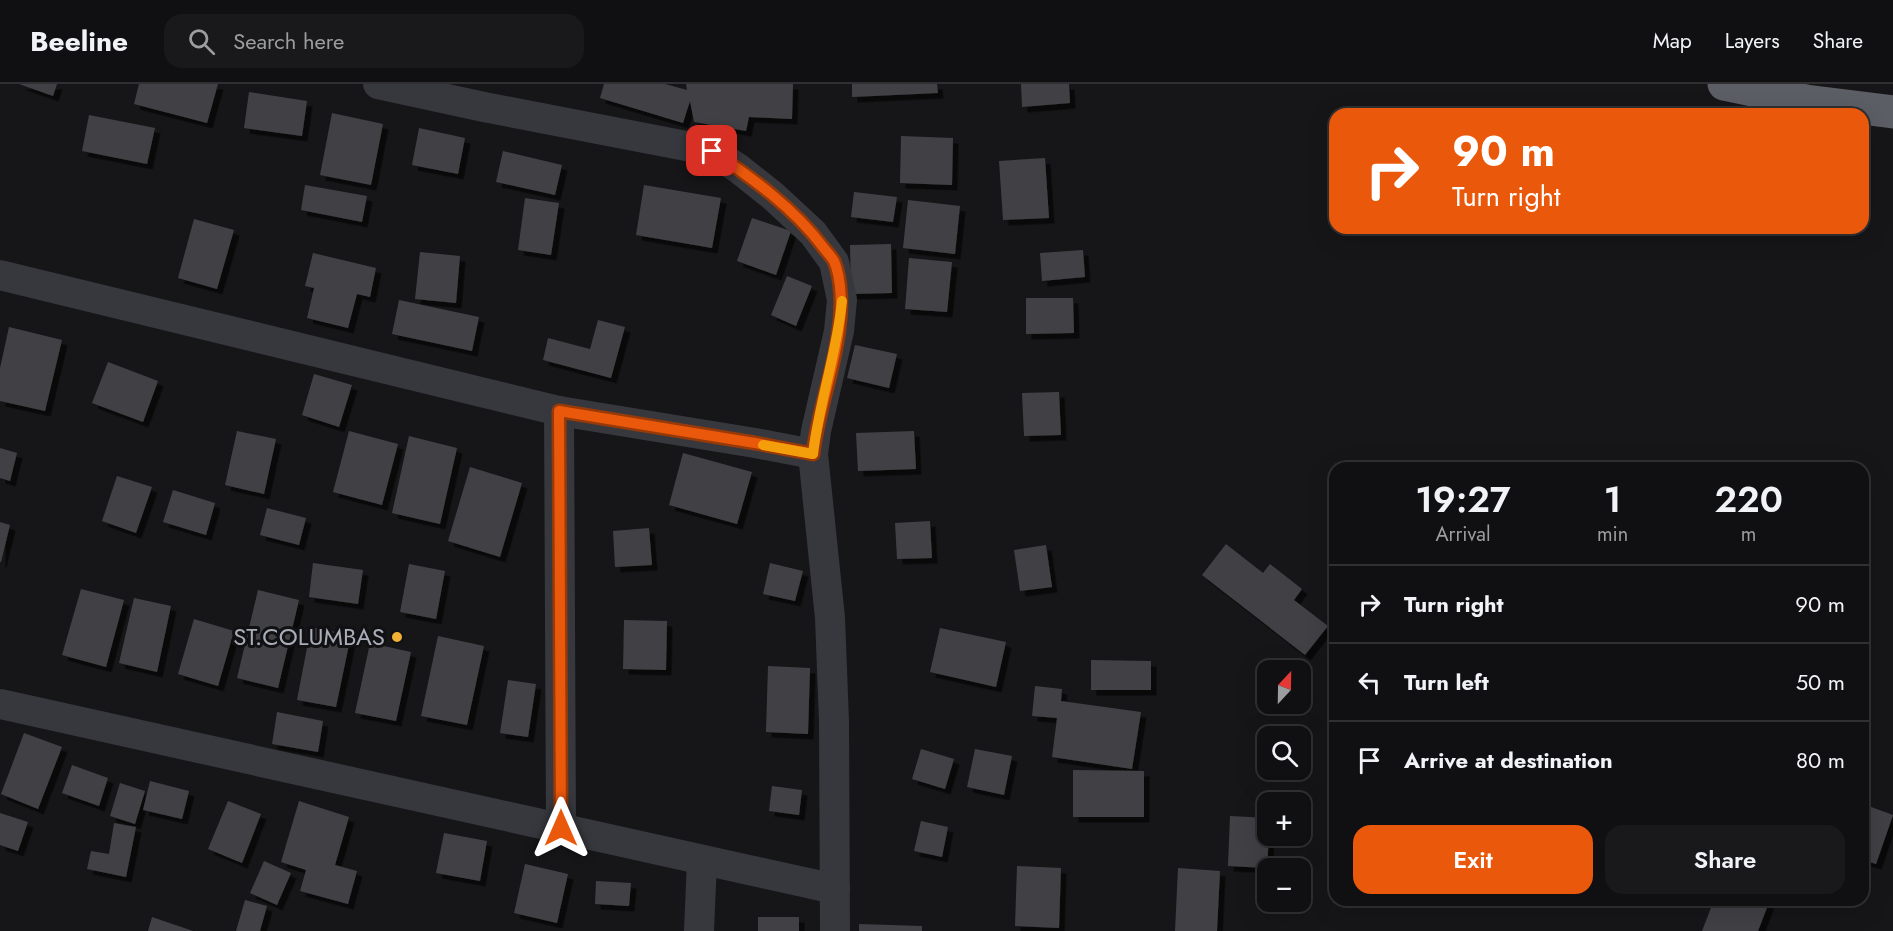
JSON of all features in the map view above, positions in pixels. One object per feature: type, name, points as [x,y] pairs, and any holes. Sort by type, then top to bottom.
[{"type":"highway","points":[[1724,84],[1810,92],[1893,112]]},
{"type":"street","points":[[378,84],[712,151],[774,196],[813,233],[834,262],[842,300],[839,332],[816,431],[813,454],[830,618],[834,721],[835,931]]},
{"type":"street","points":[[0,275],[559,411],[813,454]]},
{"type":"street","points":[[559,411],[561,828]]},
{"type":"street","points":[[0,704],[834,889]]},
{"type":"street","points":[[699,931],[702,860]]},
{"type":"building","points":[[19,84],[57,84],[53,96]]},
{"type":"building","points":[[139,84],[218,84],[207,123],[134,104]]},
{"type":"building","points":[[604,84],[665,84],[687,90],[686,84],[793,84],[792,119],[749,117],[746,131],[694,122],[690,101],[683,123],[600,98]]},
{"type":"building","points":[[852,84],[937,84],[938,93],[852,97]]},
{"type":"building","points":[[1021,84],[1069,84],[1070,103],[1022,107]]},
{"type":"building","points":[[249,92],[307,101],[302,136],[244,128]]},
{"type":"building","points":[[332,113],[383,124],[371,185],[320,175]]},
{"type":"building","points":[[89,115],[155,128],[147,164],[82,151]]},
{"type":"building","points":[[419,128],[465,138],[458,174],[412,165]]},
{"type":"building","points":[[901,136],[953,138],[952,185],[900,183]]},
{"type":"building","points":[[503,151],[562,165],[555,195],[496,182]]},
{"type":"building","points":[[1045,158],[1049,218],[1003,220],[999,161]]},
{"type":"building","points":[[305,185],[367,196],[362,222],[301,210]]},
{"type":"building","points":[[644,185],[721,198],[712,248],[636,235]]},
{"type":"building","points":[[854,192],[897,197],[893,222],[851,217]]},
{"type":"building","points":[[525,198],[559,203],[551,255],[518,250]]},
{"type":"building","points":[[908,200],[960,206],[955,254],[903,248]]},
{"type":"building","points":[[752,218],[791,231],[776,275],[737,261]]},
{"type":"building","points":[[194,219],[234,230],[217,289],[178,278]]},
{"type":"building","points":[[891,244],[892,293],[851,294],[850,245]]},
{"type":"building","points":[[1083,250],[1085,277],[1042,281],[1040,253]]},
{"type":"building","points":[[420,252],[460,256],[456,303],[415,299]]},
{"type":"building","points":[[313,253],[376,268],[370,297],[357,294],[348,328],[307,318],[314,288],[305,286]]},
{"type":"building","points":[[909,258],[952,262],[947,312],[905,309]]},
{"type":"building","points":[[787,276],[812,286],[796,326],[771,315]]},
{"type":"building","points":[[1026,298],[1073,298],[1074,333],[1026,334]]},
{"type":"building","points":[[399,300],[479,317],[472,351],[392,334]]},
{"type":"building","points":[[598,320],[625,327],[611,378],[543,360],[548,338],[590,349]]},
{"type":"building","points":[[9,327],[62,340],[45,411],[0,401],[0,368]]},
{"type":"building","points":[[855,345],[897,354],[889,388],[847,378]]},
{"type":"building","points":[[108,362],[158,381],[143,422],[92,403]]},
{"type":"building","points":[[314,374],[352,385],[339,427],[302,415]]},
{"type":"building","points":[[1059,392],[1061,435],[1024,436],[1022,393]]},
{"type":"building","points":[[237,431],[276,439],[264,494],[225,485]]},
{"type":"building","points":[[349,431],[398,444],[382,505],[333,492]]},
{"type":"building","points":[[914,431],[916,469],[858,471],[856,433]]},
{"type":"building","points":[[409,436],[457,448],[440,524],[392,513]]},
{"type":"building","points":[[0,448],[17,453],[10,481],[0,478]]},
{"type":"building","points":[[683,453],[752,472],[737,524],[669,505]]},
{"type":"building","points":[[470,467],[522,483],[500,557],[448,541]]},
{"type":"building","points":[[117,476],[152,487],[136,533],[102,521]]},
{"type":"building","points":[[173,490],[215,503],[206,535],[163,522]]},
{"type":"building","points":[[267,508],[306,518],[299,545],[260,535]]},
{"type":"building","points":[[930,521],[932,558],[897,559],[895,523]]},
{"type":"building","points":[[0,522],[10,525],[1,562],[0,562]]},
{"type":"building","points":[[649,528],[652,565],[615,567],[613,531]]},
{"type":"building","points":[[1226,544],[1263,573],[1270,564],[1302,589],[1294,600],[1328,626],[1305,655],[1202,575]]},
{"type":"building","points":[[1046,545],[1052,587],[1020,591],[1014,550]]},
{"type":"building","points":[[313,563],[363,570],[358,604],[309,597]]},
{"type":"building","points":[[770,563],[803,571],[795,601],[763,594]]},
{"type":"building","points":[[409,564],[445,571],[436,619],[400,612]]},
{"type":"building","points":[[81,589],[124,600],[106,667],[62,655]]},
{"type":"building","points":[[258,590],[299,600],[278,688],[237,678]]},
{"type":"building","points":[[134,598],[171,606],[157,672],[119,663]]},
{"type":"building","points":[[194,619],[234,631],[218,686],[178,674]]},
{"type":"building","points":[[624,620],[667,621],[666,670],[623,669]]},
{"type":"building","points":[[311,627],[351,635],[336,707],[297,700]]},
{"type":"building","points":[[940,628],[1006,642],[996,687],[930,672]]},
{"type":"building","points":[[438,636],[484,646],[467,725],[421,716]]},
{"type":"building","points":[[370,643],[411,652],[396,721],[355,713]]},
{"type":"building","points":[[1091,660],[1151,661],[1151,690],[1091,690]]},
{"type":"building","points":[[768,666],[810,668],[808,734],[766,732]]},
{"type":"building","points":[[508,680],[536,684],[528,737],[500,733]]},
{"type":"building","points":[[1035,686],[1062,689],[1061,701],[1141,712],[1132,769],[1052,757],[1057,718],[1032,716]]},
{"type":"building","points":[[277,712],[323,721],[318,752],[272,744]]},
{"type":"building","points":[[24,733],[62,747],[38,809],[1,794]]},
{"type":"building","points":[[921,749],[954,759],[945,789],[912,779]]},
{"type":"building","points":[[975,749],[1012,756],[1004,795],[967,787]]},
{"type":"building","points":[[72,765],[108,778],[99,806],[62,793]]},
{"type":"building","points":[[1073,770],[1144,771],[1144,817],[1073,817]]},
{"type":"building","points":[[150,781],[189,791],[182,819],[143,810]]},
{"type":"building","points":[[120,783],[145,791],[135,824],[110,816]]},
{"type":"building","points":[[772,786],[802,790],[799,815],[769,811]]},
{"type":"building","points":[[228,801],[261,814],[242,863],[208,849]]},
{"type":"building","points":[[299,801],[349,817],[335,865],[357,871],[348,904],[300,891],[306,870],[281,862]]},
{"type":"building","points":[[1869,806],[1893,815],[1876,864],[1869,862]]},
{"type":"building","points":[[0,813],[28,822],[18,851],[0,845]]},
{"type":"building","points":[[1230,816],[1257,817],[1257,846],[1268,846],[1268,858],[1257,858],[1257,867],[1228,866]]},
{"type":"building","points":[[921,821],[948,827],[942,857],[914,851]]},
{"type":"building","points":[[114,823],[136,827],[126,877],[87,869],[91,851],[109,854]]},
{"type":"building","points":[[444,833],[487,841],[480,881],[436,873]]},
{"type":"building","points":[[264,861],[291,873],[277,905],[250,893]]},
{"type":"building","points":[[525,864],[568,874],[557,923],[514,913]]},
{"type":"building","points":[[1017,866],[1061,868],[1059,928],[1015,926]]},
{"type":"building","points":[[1178,868],[1220,871],[1217,931],[1175,931]]},
{"type":"building","points":[[596,881],[631,883],[629,906],[595,904]]},
{"type":"building","points":[[245,900],[267,906],[260,931],[236,931]]},
{"type":"building","points":[[1712,906],[1768,906],[1758,931],[1702,931]]},
{"type":"building","points":[[152,917],[193,931],[148,931]]},
{"type":"building","points":[[758,917],[799,917],[799,931],[758,931]]},
{"type":"building","points":[[859,924],[922,926],[922,931],[859,931]]},
{"type":"slow traffic","points":[[763,445],[813,454],[816,431],[839,332],[842,301]]},
{"type":"place","name":"ST.COLUMBAS","points":[[397,637]]},
{"type":"route","points":[[561,828],[559,411],[813,454],[816,431],[839,332],[842,300],[834,262],[813,233],[774,196],[712,151]]}]
